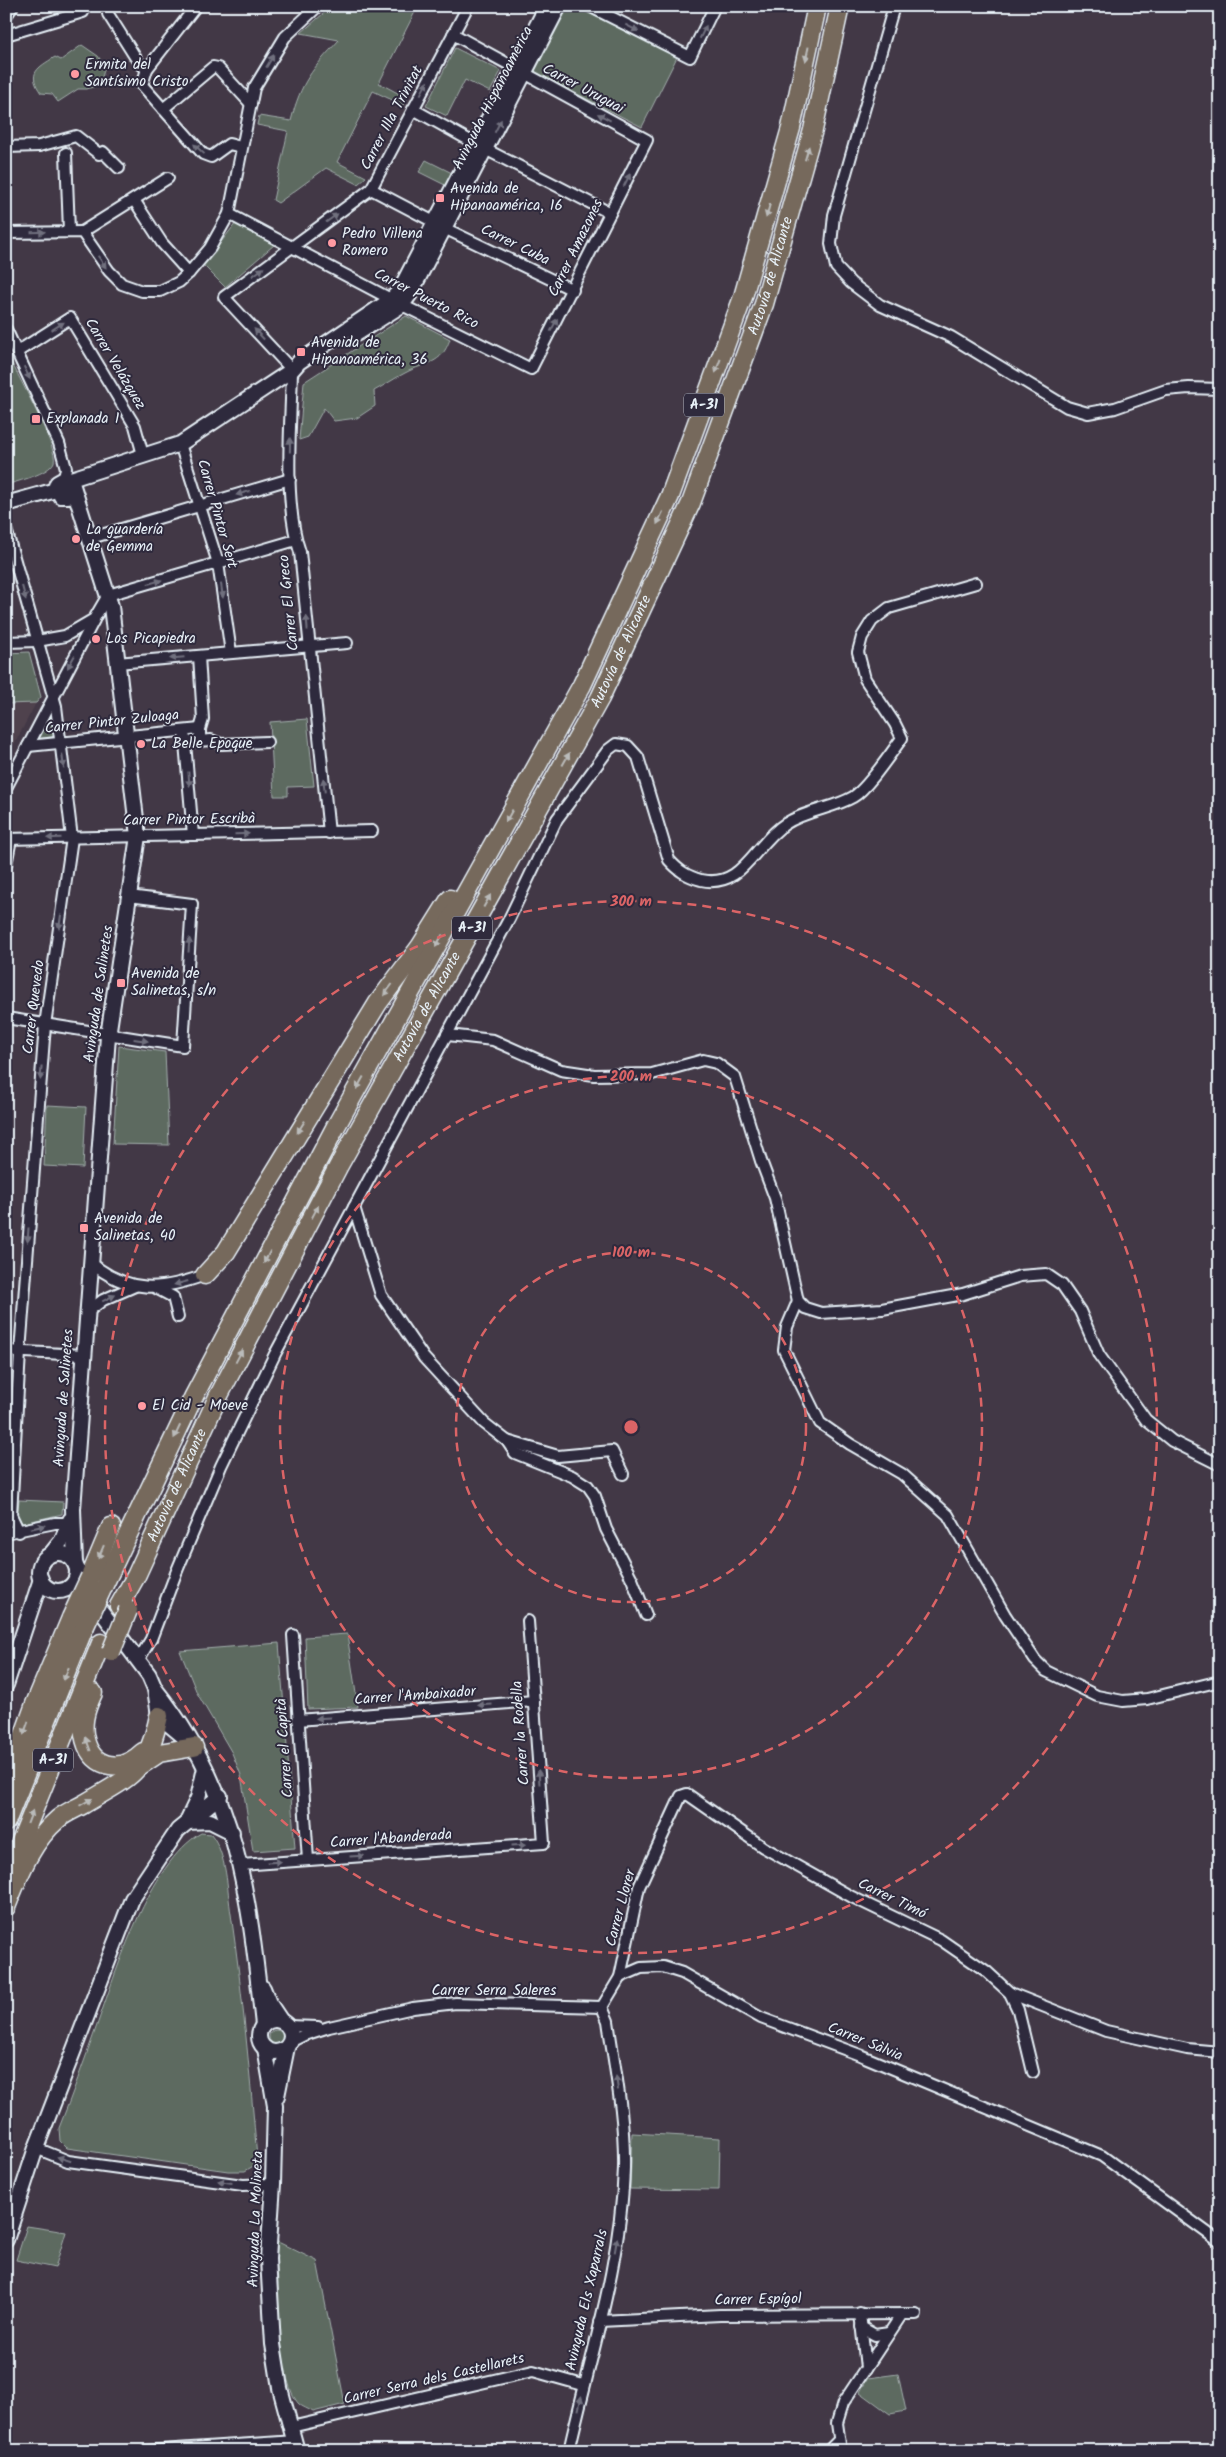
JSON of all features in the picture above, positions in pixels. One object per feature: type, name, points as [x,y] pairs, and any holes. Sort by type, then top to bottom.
[{"type":"highway","name":"Autovía de Alicante","points":[[6,1822],[78,1623],[87,1578],[193,1398],[336,1126],[582,685],[670,496],[744,296],[791,128],[817,6]]},
{"type":"highway","name":"Autovía de Alicante","points":[[6,1879],[64,1730],[106,1647],[136,1576],[217,1399],[338,1167],[600,698],[691,502],[764,304],[813,130],[840,6]]},
{"type":"highway","points":[[205,1275],[226,1252],[378,1003],[420,947],[467,872],[489,852]]},
{"type":"highway","points":[[87,1578],[111,1527]]},
{"type":"highway","points":[[7,1766],[35,1704],[78,1623]]},
{"type":"highway","points":[[106,1647],[85,1712],[84,1733],[88,1747],[94,1758],[104,1764],[118,1766],[128,1764],[152,1743]]},
{"type":"highway","points":[[141,1766],[152,1743],[159,1716]]},
{"type":"highway","points":[[6,1907],[34,1846],[59,1818],[119,1783],[160,1753],[194,1747]]},
{"type":"street","points":[[6,16],[14,6]]},
{"type":"street","points":[[6,35],[84,12],[83,6]]},
{"type":"street","points":[[196,6],[147,69],[142,84],[203,154],[211,157],[229,144],[241,147]]},
{"type":"street","points":[[82,232],[109,272],[122,284],[142,291],[160,291],[179,282],[189,273],[210,248],[229,214],[254,88],[285,37],[318,6]]},
{"type":"street","name":"Carrer Illa Trinitat","points":[[293,369],[224,297],[371,189],[468,6]]},
{"type":"street","name":"Avinguda Hispanoamèrica","points":[[519,72],[547,6]]},
{"type":"street","name":"Avinguda Hispanoamèrica","points":[[6,504],[65,485],[142,455],[180,444],[293,369],[299,362],[397,302],[400,290],[439,225],[519,72],[559,6]]},
{"type":"street","points":[[589,6],[690,57],[715,6]]},
{"type":"street","points":[[894,6],[834,216],[831,244],[836,267],[851,283],[880,305],[951,337],[1054,401],[1079,411],[1088,413],[1115,408],[1166,390],[1189,388],[1220,389]]},
{"type":"street","points":[[108,14],[139,63],[147,69]]},
{"type":"street","name":"Carrer Uruguai","points":[[453,34],[519,72],[647,140]]},
{"type":"street","points":[[163,109],[213,68],[218,68],[250,104]]},
{"type":"street","points":[[413,110],[480,147],[610,213]]},
{"type":"street","points":[[6,147],[39,146],[76,136],[99,154],[103,152],[119,168]]},
{"type":"street","name":"Carrer Amazones","points":[[531,368],[573,290],[647,140]]},
{"type":"street","points":[[66,153],[69,231]]},
{"type":"street","points":[[6,233],[82,232],[168,178]]},
{"type":"street","name":"Carrer Cuba","points":[[371,189],[439,225],[573,290]]},
{"type":"street","points":[[134,200],[162,243],[189,273]]},
{"type":"street","name":"Carrer Puerto Rico","points":[[229,214],[397,302],[531,368]]},
{"type":"street","name":"Carrer Velázquez","points":[[17,352],[70,318],[135,426],[142,455]]},
{"type":"street","name":"Avinguda de Salinetes","points":[[6,329],[59,443],[66,468],[65,485],[91,538],[108,595],[118,663],[138,836],[108,1036],[71,1516],[62,1540],[41,1563],[39,1574],[41,1580],[30,1619]]},
{"type":"street","name":"Carrer El Greco","points":[[293,369],[290,479],[296,540],[300,552],[329,833]]},
{"type":"street","name":"Carrer Pintor Sert","points":[[180,444],[218,563],[231,653]]},
{"type":"street","points":[[91,538],[290,479]]},
{"type":"street","name":"Carrer Quevedo","points":[[6,529],[53,696],[72,838],[45,1025],[20,1352],[11,1515],[19,1532]]},
{"type":"street","points":[[6,788],[108,595],[296,540]]},
{"type":"street","points":[[139,1659],[151,1639],[176,1573],[221,1466],[275,1354],[448,1035],[512,913],[557,819],[608,750],[616,744],[628,746],[638,757],[669,860],[679,871],[707,881],[732,878],[784,824],[799,816],[853,797],[902,738],[895,724],[865,679],[858,652],[862,637],[872,621],[889,608],[976,583]]},
{"type":"street","points":[[6,642],[37,641],[65,636],[94,619]]},
{"type":"street","points":[[118,663],[347,643]]},
{"type":"street","points":[[199,656],[203,718],[200,729],[200,741]]},
{"type":"street","name":"Carrer Pintor Zuloaga","points":[[28,746],[200,729]]},
{"type":"street","points":[[184,731],[194,835]]},
{"type":"street","name":"Carrer Pintor Zuloaga","points":[[185,742],[211,740],[221,744],[267,742]]},
{"type":"street","name":"Carrer Pintor Escribà","points":[[8,839],[372,831]]},
{"type":"street","points":[[6,865],[8,839]]},
{"type":"street","points":[[6,1018],[108,1036],[183,1046],[192,904],[129,896]]},
{"type":"street","points":[[448,1035],[493,1040],[560,1070],[594,1075],[652,1074],[703,1060],[716,1062],[735,1077],[761,1161],[775,1198],[798,1301],[805,1308],[821,1313],[882,1309],[963,1294],[1020,1276],[1046,1274],[1062,1285],[1080,1311],[1099,1355],[1146,1420],[1172,1441],[1220,1465]]},
{"type":"street","points":[[354,1207],[381,1295],[392,1314],[424,1358],[484,1423],[507,1441],[515,1453],[572,1476],[588,1486],[595,1496],[606,1529],[632,1579],[646,1615]]},
{"type":"street","points":[[90,1262],[106,1275],[135,1286],[156,1288],[182,1284],[205,1275]]},
{"type":"street","points":[[86,1313],[103,1300],[135,1286]]},
{"type":"street","points":[[156,1288],[173,1297],[178,1317]]},
{"type":"street","points":[[798,1301],[787,1327],[784,1350],[820,1423],[850,1444],[902,1474],[948,1515],[1005,1615],[1035,1660],[1046,1671],[1097,1696],[1123,1701],[1147,1699],[1220,1681]]},
{"type":"street","points":[[6,1351],[83,1355]]},
{"type":"street","points":[[507,1441],[558,1456],[612,1451],[623,1474]]},
{"type":"street","points":[[6,1534],[55,1523],[71,1516]]},
{"type":"street","name":"Avinguda de Salinetes","points":[[71,1516],[87,1578]]},
{"type":"street","points":[[50,1555],[62,1553],[72,1559],[87,1578],[139,1659],[155,1690],[173,1712],[220,1796],[241,1865],[263,2025],[259,2033],[260,2042],[264,2048],[272,2052],[280,2052],[289,2045],[291,2031],[269,2003],[256,1968]]},
{"type":"street","points":[[6,1685],[30,1619],[46,1598],[87,1578]]},
{"type":"street","points":[[41,1580],[48,1588],[62,1590],[75,1580],[87,1578]]},
{"type":"street","name":"Carrer la Rodella","points":[[528,1621],[544,1843]]},
{"type":"street","name":"Carrer el Capità","points":[[292,1635],[308,1860]]},
{"type":"street","points":[[155,1690],[159,1716],[194,1747]]},
{"type":"street","name":"Carrer l'Ambaixador","points":[[298,1720],[534,1702]]},
{"type":"street","points":[[187,1822],[198,1798],[206,1768]]},
{"type":"street","name":"Carrer Llorer","points":[[602,2007],[620,1977],[639,1887],[681,1796],[687,1794]]},
{"type":"street","name":"Carrer Timó","points":[[687,1794],[763,1847],[852,1897],[941,1940],[986,1971],[1010,1993],[1018,2010],[1033,2072]]},
{"type":"street","points":[[6,2240],[36,2148],[132,1898],[157,1858],[178,1830],[220,1796]]},
{"type":"street","points":[[187,1822],[210,1821],[232,1832]]},
{"type":"street","name":"Carrer l'Abanderada","points":[[241,1865],[544,1843]]},
{"type":"street","name":"Carrer Sàlvia","points":[[620,1977],[642,1968],[663,1966],[682,1973],[761,2018],[860,2055],[1102,2156],[1220,2242]]},
{"type":"street","points":[[1010,1993],[1106,2031],[1187,2049],[1220,2052]]},
{"type":"street","name":"Carrer Serra Saleres","points":[[289,2045],[304,2035],[329,2027],[413,2008],[456,2004],[602,2007]]},
{"type":"street","name":"Avinguda Els Xaparrals","points":[[569,2451],[609,2286],[620,2221],[624,2166],[622,2123],[608,2020],[602,2007]]},
{"type":"street","points":[[263,2025],[274,2020],[284,2023]]},
{"type":"street","name":"Carrer Serra Saleres","points":[[284,2023],[329,2027]]},
{"type":"street","name":"Avinguda La Molineta","points":[[289,2045],[275,2106],[273,2184],[268,2259],[273,2344],[280,2388],[296,2446]]},
{"type":"street","name":"Avinguda La Molineta","points":[[264,2048],[275,2106]]},
{"type":"street","points":[[36,2148],[68,2161],[243,2185],[273,2184]]},
{"type":"street","points":[[860,2313],[866,2368]]},
{"type":"street","points":[[840,2451],[837,2423],[843,2403],[902,2314]]},
{"type":"street","name":"Carrer Espígol","points":[[600,2321],[720,2315],[916,2314]]},
{"type":"street","points":[[861,2327],[875,2335],[889,2333]]},
{"type":"street","name":"Carrer Serra dels Castellarets","points":[[291,2427],[533,2371],[584,2385]]},
{"type":"street","points":[[828,2451],[839,2440]]},
{"type":"street","points":[[146,2451],[296,2446]]},
{"type":"shaded area","points":[[36,703],[6,760],[6,704]]},
{"type":"green space","points":[[332,6],[418,6],[379,83],[407,98],[403,105],[373,91],[337,162],[366,177],[358,184],[326,168],[278,203],[273,200],[288,131],[257,125],[259,116],[291,121],[303,86],[339,40],[301,33]]},
{"type":"green space","points":[[567,6],[575,6],[677,57],[642,127],[534,72]]},
{"type":"green space","points":[[82,45],[98,56],[105,67],[102,77],[105,83],[87,89],[78,89],[58,102],[52,94],[41,93],[35,80],[36,72],[39,68],[55,57],[61,60]]},
{"type":"green space","points":[[455,48],[501,71],[490,92],[465,80],[447,116],[426,106]]},
{"type":"green space","points":[[426,160],[452,173],[445,185],[419,172]]},
{"type":"green space","points":[[236,223],[274,245],[225,287],[203,265]]},
{"type":"green space","points":[[406,316],[450,339],[442,354],[432,362],[405,373],[374,391],[375,406],[357,418],[334,421],[324,408],[308,437],[299,440],[304,382]]},
{"type":"green space","points":[[6,352],[50,442],[54,454],[54,462],[40,473],[6,485]]},
{"type":"green space","points":[[29,652],[41,697],[36,703],[6,704],[6,653]]},
{"type":"green space","points":[[53,713],[56,736],[37,739]]},
{"type":"green space","points":[[307,719],[314,786],[288,787],[288,796],[274,796],[270,722]]},
{"type":"green space","points":[[119,1046],[165,1052],[169,1145],[113,1144]]},
{"type":"green space","points":[[47,1105],[86,1107],[83,1168],[44,1166]]},
{"type":"green space","points":[[19,1500],[63,1502],[62,1514],[23,1523],[17,1518]]},
{"type":"green space","points":[[347,1634],[358,1707],[308,1709],[305,1637]]},
{"type":"green space","points":[[279,1643],[295,1848],[253,1851],[241,1775],[232,1753],[197,1693],[180,1651]]},
{"type":"green space","points":[[201,1833],[211,1834],[216,1842],[225,1872],[246,2036],[257,2158],[255,2165],[245,2171],[228,2171],[67,2148],[60,2141],[59,2128],[136,1921],[165,1868],[182,1848]]},
{"type":"green space","points":[[273,2030],[279,2030],[283,2037],[279,2044],[273,2044],[269,2040],[269,2034]]},
{"type":"green space","points":[[632,2133],[720,2138],[719,2190],[630,2189]]},
{"type":"green space","points":[[27,2226],[66,2232],[55,2268],[16,2260]]},
{"type":"green space","points":[[276,2241],[317,2261],[345,2404],[313,2412],[299,2404],[292,2392],[286,2374],[282,2351]]},
{"type":"green space","points":[[898,2374],[906,2411],[890,2414],[860,2392],[868,2378]]},
{"type":"place","name":"Ermita del Santísimo Cristo","points":[[75,74]]},
{"type":"place","name":"Avenida de Hipanoamérica, 16","points":[[440,198]]},
{"type":"place","name":"Pedro Villena Romero","points":[[332,243]]},
{"type":"place","name":"Avenida de Hipanoamérica, 36","points":[[301,352]]},
{"type":"place","name":"Explanada 1","points":[[36,419]]},
{"type":"place","name":"La guardería de Gemma","points":[[76,539]]},
{"type":"place","name":"Los Picapiedra","points":[[96,639]]},
{"type":"place","name":"La Belle Epoque","points":[[141,744]]},
{"type":"place","name":"Avenida de Salinetas, s/n","points":[[121,983]]},
{"type":"place","name":"Avenida de Salinetas, 40","points":[[84,1228]]},
{"type":"place","name":"El Cid - Moeve","points":[[142,1406]]}]
